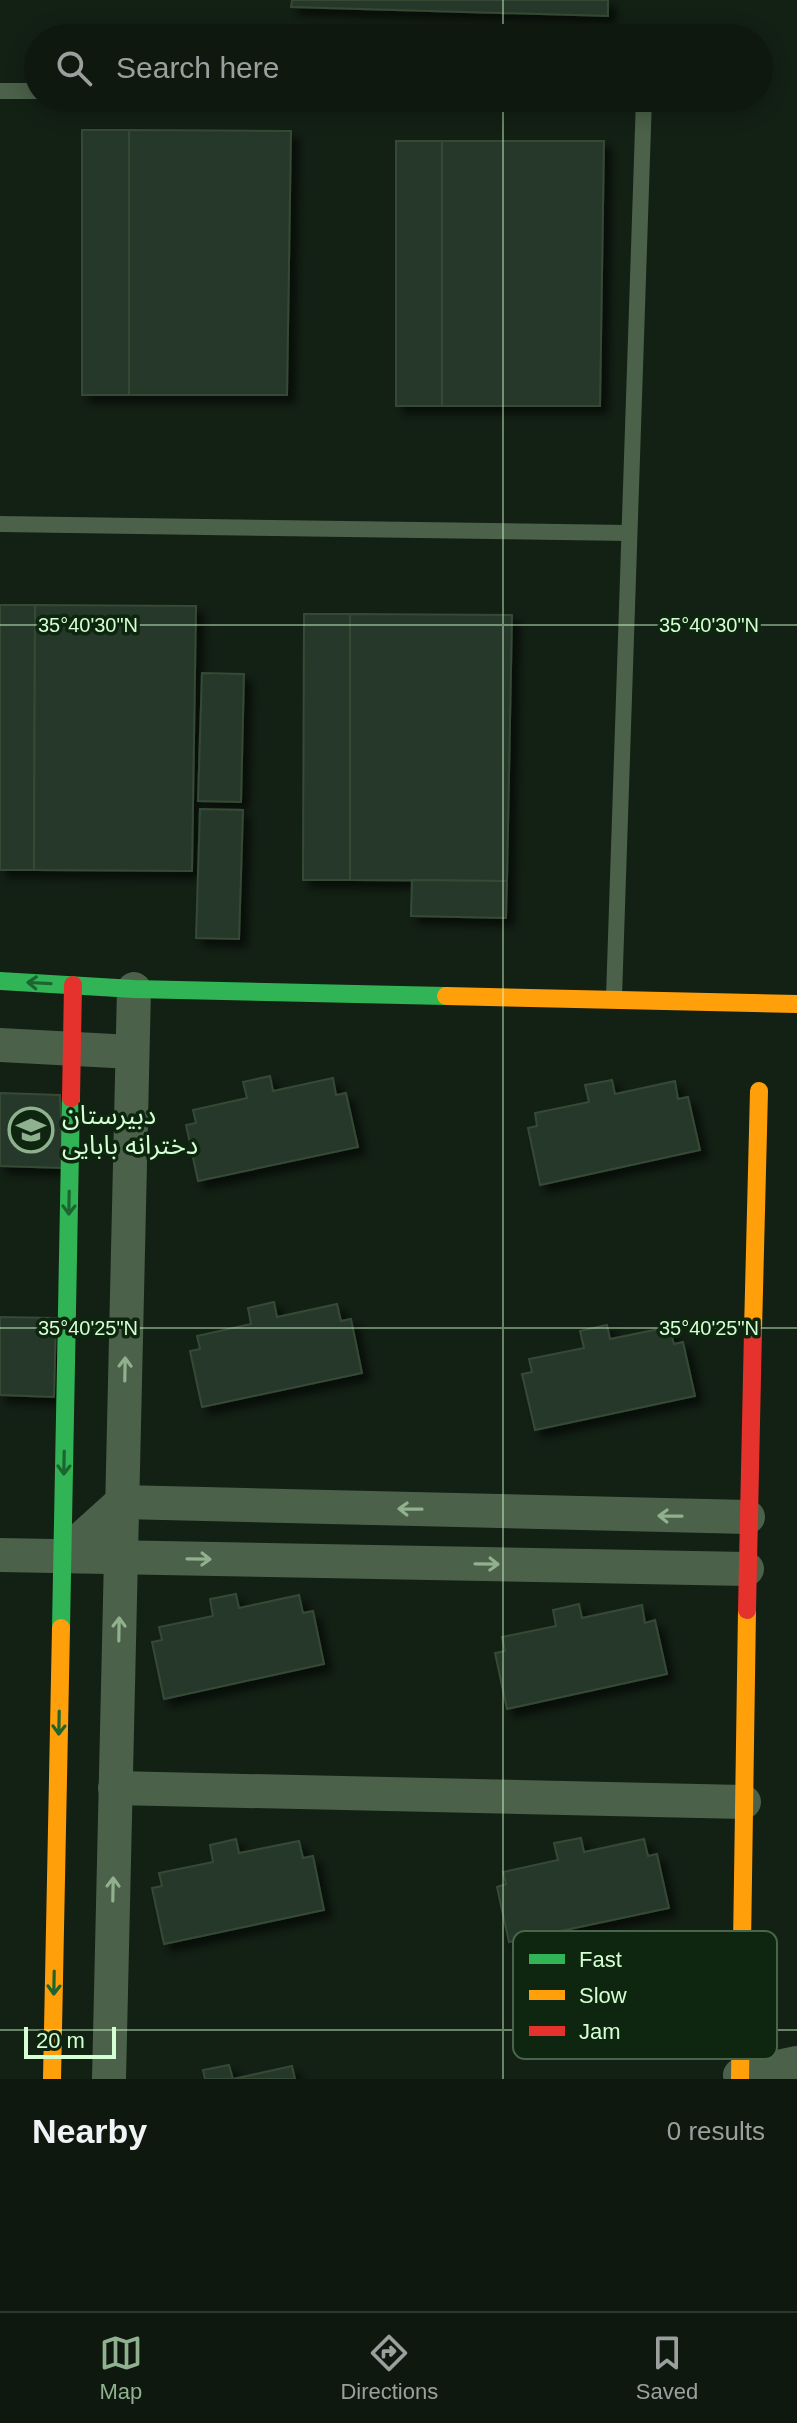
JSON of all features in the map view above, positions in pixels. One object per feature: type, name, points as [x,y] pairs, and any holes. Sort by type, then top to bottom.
[{"type":"street","points":[[0,981],[134,989],[797,1004]]},
{"type":"street","points":[[52,2079],[73,985]]},
{"type":"street","points":[[109,2079],[134,989]]},
{"type":"street","points":[[0,1045],[132,1052]]},
{"type":"street","points":[[742,1931],[748,1517],[759,1091]]},
{"type":"street","points":[[62,1556],[122,1502],[748,1517]]},
{"type":"street","points":[[0,1555],[747,1569]]},
{"type":"street","points":[[115,1788],[744,1802]]},
{"type":"street","points":[[740,2077],[797,2063]]},
{"type":"lane","points":[[0,91],[24,91]]},
{"type":"lane","points":[[614,999],[644,112]]},
{"type":"lane","points":[[0,524],[629,533]]},
{"type":"building","points":[[292,0],[608,0],[608,16],[291,7]]},
{"type":"building","points":[[82,130],[129,130],[129,395],[82,395]]},
{"type":"building","points":[[129,130],[291,131],[287,395],[129,395]]},
{"type":"building","points":[[396,141],[442,141],[442,406],[396,406]]},
{"type":"building","points":[[442,141],[604,141],[600,406],[442,406]]},
{"type":"building","points":[[0,605],[35,605],[34,870],[0,870]]},
{"type":"building","points":[[35,605],[196,606],[192,871],[34,870]]},
{"type":"building","points":[[304,614],[350,614],[350,880],[303,880]]},
{"type":"building","points":[[350,614],[512,615],[507,881],[350,880]]},
{"type":"building","points":[[202,673],[244,674],[241,802],[198,801]]},
{"type":"building","points":[[200,809],[243,810],[239,939],[196,938]]},
{"type":"building","points":[[412,880],[507,881],[506,918],[411,916]]},
{"type":"building","points":[[270,1076],[273,1091],[333,1078],[336,1095],[346,1093],[358,1147],[198,1181],[186,1125],[196,1123],[193,1110],[247,1098],[243,1082]]},
{"type":"building","points":[[612,1080],[615,1094],[675,1081],[678,1099],[688,1097],[700,1150],[540,1185],[528,1128],[537,1126],[535,1113],[589,1102],[585,1085]]},
{"type":"building","name":"دبیرستان دخترانه بابایی","points":[[0,1093],[60,1095],[63,1168],[0,1166]]},
{"type":"building","points":[[274,1302],[277,1317],[337,1304],[341,1321],[351,1319],[362,1373],[202,1407],[190,1351],[200,1349],[197,1336],[251,1324],[248,1308]]},
{"type":"building","points":[[0,1317],[56,1318],[54,1397],[0,1395]]},
{"type":"building","points":[[607,1325],[610,1339],[669,1327],[674,1344],[683,1342],[695,1396],[535,1430],[522,1374],[532,1372],[529,1359],[584,1348],[580,1331]]},
{"type":"building","points":[[236,1594],[239,1608],[299,1595],[303,1613],[313,1611],[324,1664],[164,1699],[152,1642],[162,1640],[159,1627],[213,1616],[210,1599]]},
{"type":"building","points":[[579,1604],[582,1618],[642,1605],[645,1623],[655,1620],[667,1674],[507,1709],[495,1653],[505,1651],[502,1637],[556,1626],[553,1610]]},
{"type":"building","points":[[581,1838],[584,1852],[644,1839],[648,1856],[657,1854],[669,1908],[561,1931],[513,1931],[513,1941],[509,1942],[497,1887],[506,1884],[503,1872],[558,1860],[554,1843]]},
{"type":"building","points":[[236,1839],[239,1853],[299,1841],[303,1858],[313,1856],[324,1910],[164,1944],[152,1888],[162,1886],[159,1873],[213,1862],[210,1845]]},
{"type":"building","points":[[229,2065],[233,2079],[205,2079],[203,2070]]},
{"type":"building","points":[[292,2066],[295,2079],[233,2079]]},
{"type":"traffic: fast","points":[[0,981],[134,989],[446,996]]},
{"type":"traffic: fast","points":[[61,1628],[71,1098]]},
{"type":"traffic: slow","points":[[446,996],[797,1004]]},
{"type":"traffic: slow","points":[[753,1330],[759,1091]]},
{"type":"traffic: slow","points":[[742,1931],[747,1610]]},
{"type":"traffic: slow","points":[[52,2079],[61,1628]]},
{"type":"traffic: slow","points":[[740,2059],[740,2079]]},
{"type":"traffic: jam","points":[[71,1098],[73,985]]},
{"type":"traffic: jam","points":[[747,1610],[753,1330]]},
{"type":"place","name":"دبیرستان دخترانه بابایی","points":[[31,1130]]}]
